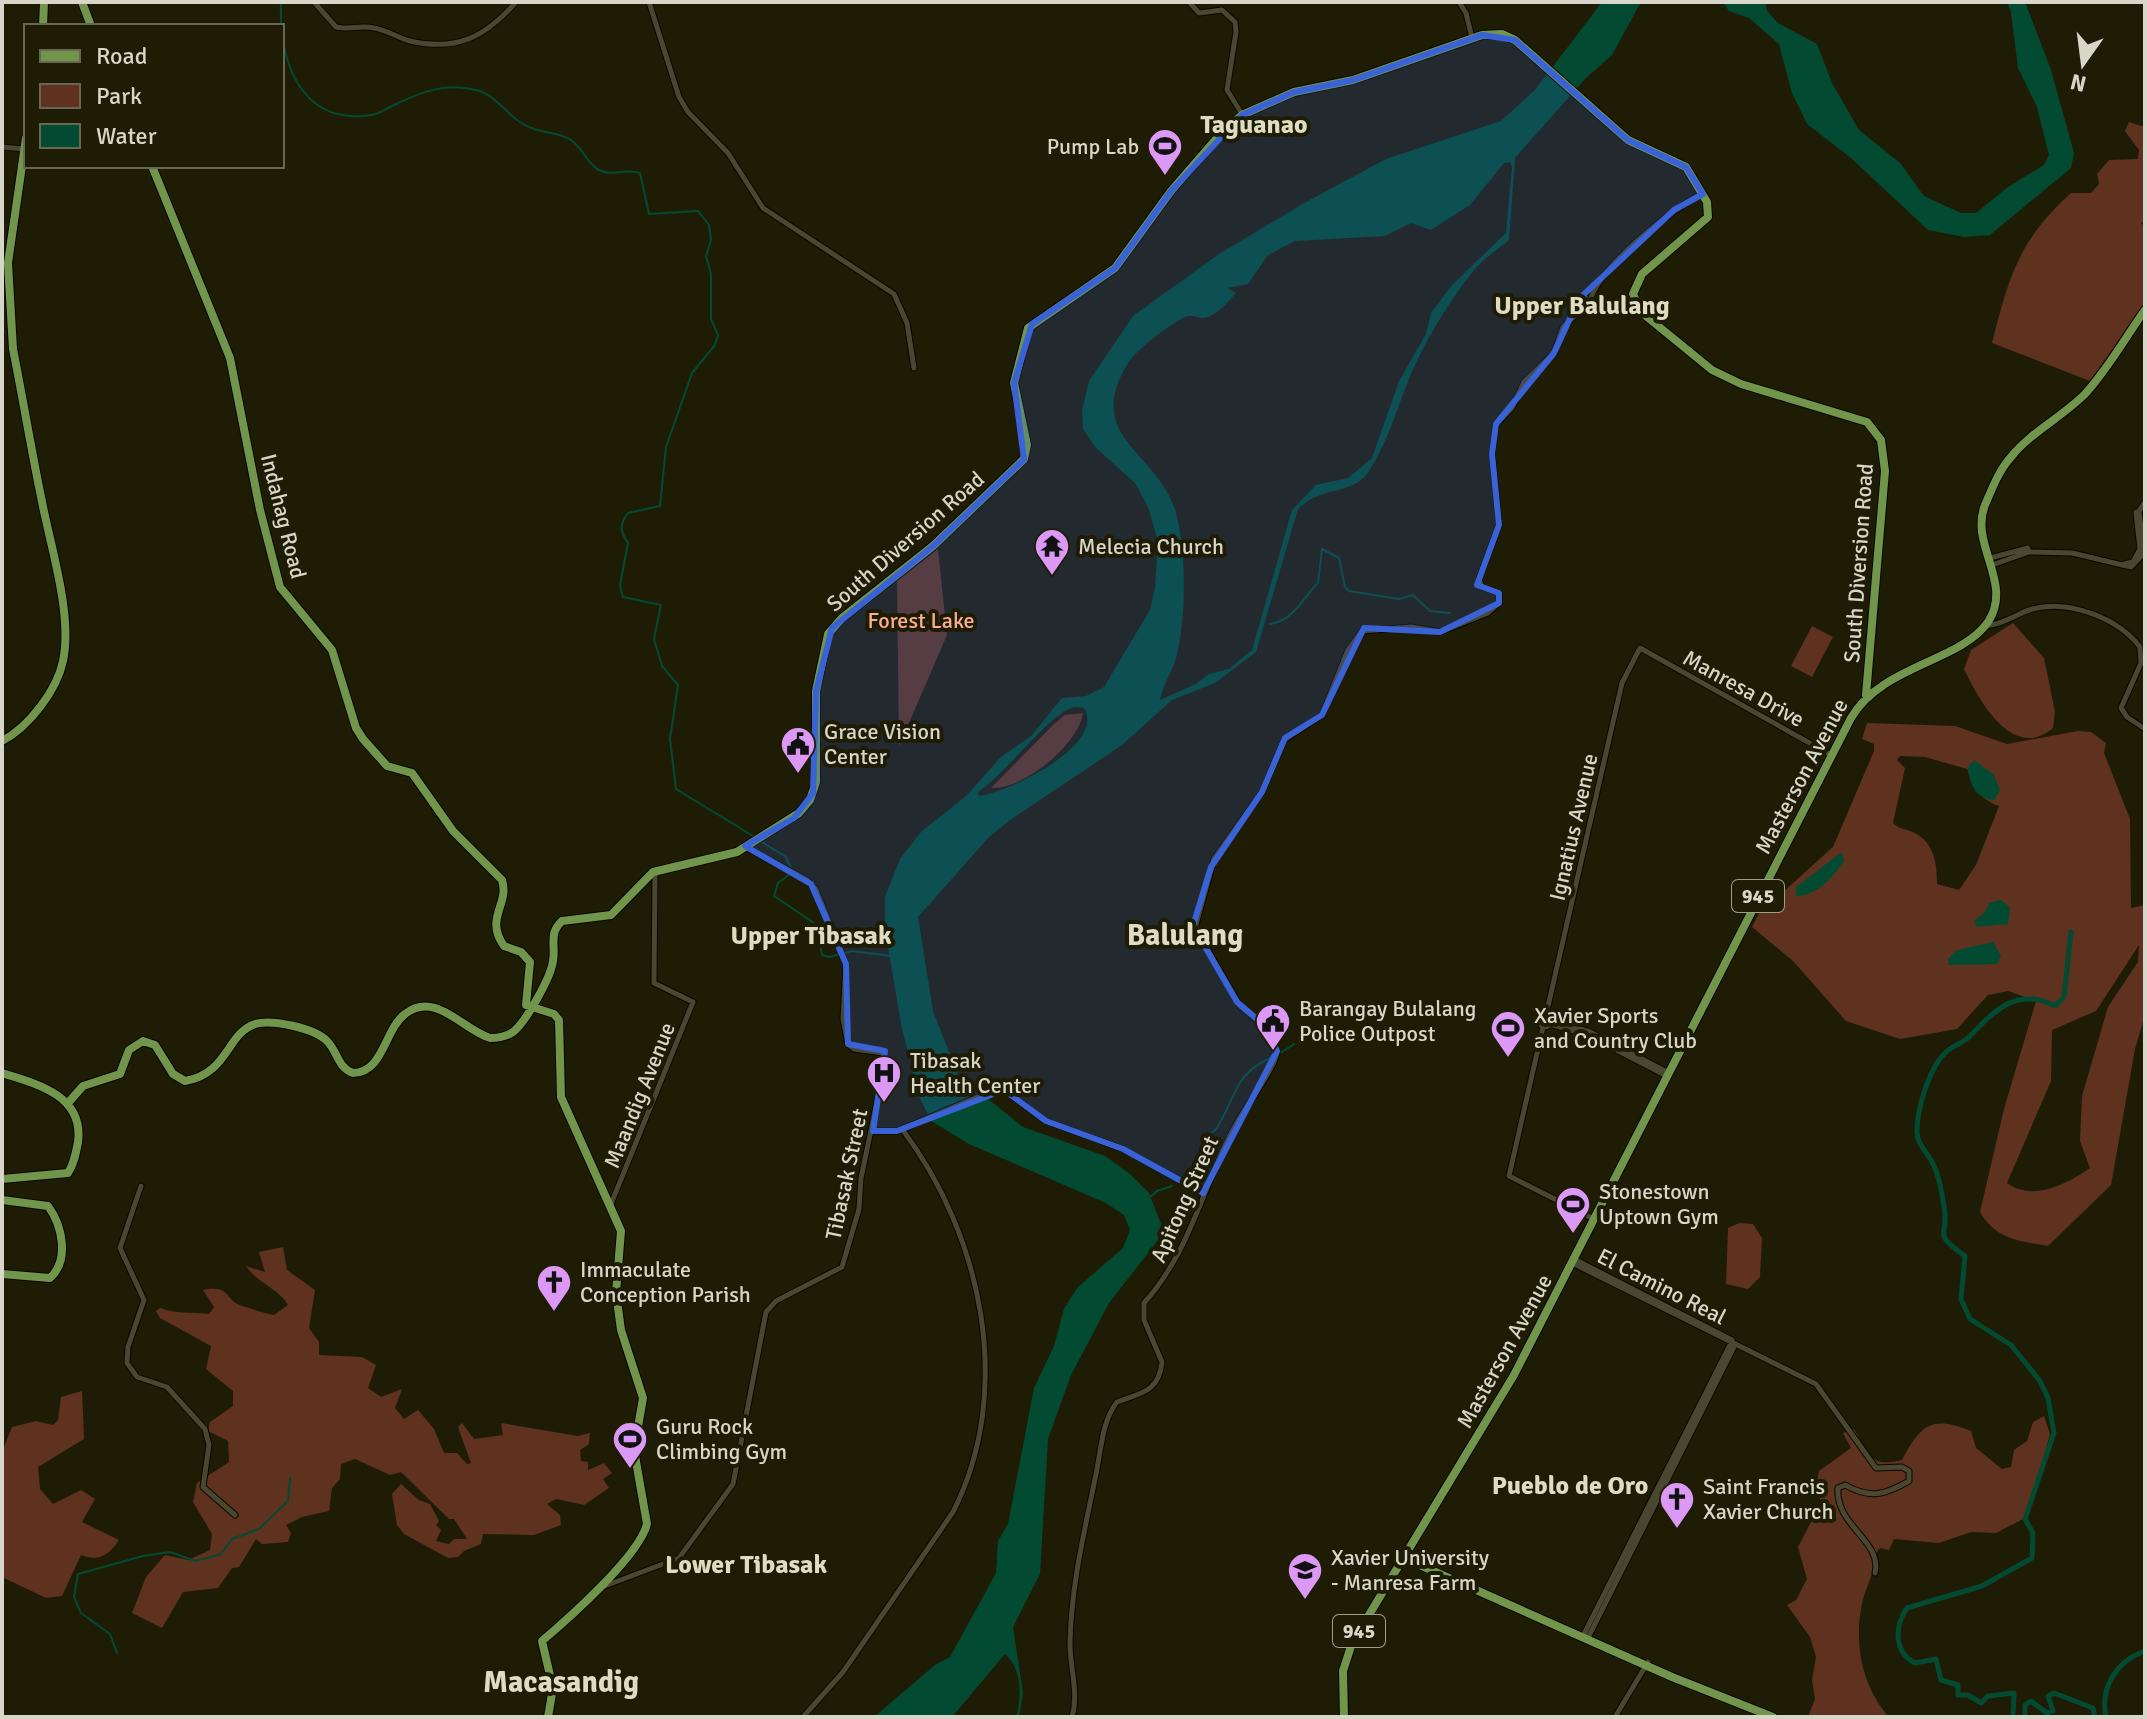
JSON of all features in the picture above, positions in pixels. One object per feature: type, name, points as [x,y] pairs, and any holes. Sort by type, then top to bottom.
[{"type":"main road","points":[[43,24],[44,2]]},
{"type":"main road","points":[[82,2],[90,24]]},
{"type":"main road","name":"South Diversion Road","points":[[68,1103],[83,1086],[120,1074],[129,1050],[143,1041],[155,1045],[173,1074],[185,1081],[211,1071],[248,1028],[271,1024],[318,1035],[329,1043],[344,1069],[358,1073],[371,1066],[397,1023],[412,1010],[444,1011],[490,1038],[513,1032],[552,968],[556,926],[571,918],[594,919],[611,915],[657,869],[730,854],[794,818],[813,793],[816,776],[816,691],[825,643],[832,628],[933,546],[1025,457],[1027,445],[1014,383],[1028,328],[1115,268],[1179,181],[1215,139],[1242,115],[1294,92],[1353,80],[1472,38],[1502,34],[1529,52],[1628,140],[1686,167],[1703,194],[1709,206],[1706,220],[1639,278],[1633,292],[1634,303],[1712,370],[1741,384],[1857,417],[1878,434],[1885,453],[1885,471],[1866,695]]},
{"type":"main road","points":[[2,741],[31,718],[50,690],[62,666],[65,644],[56,569],[13,349],[10,315],[8,263],[24,149]]},
{"type":"main road","name":"Indahag Road","points":[[153,168],[230,358],[260,510],[280,587],[332,650],[355,724],[363,739],[387,766],[412,773],[458,837],[502,880],[504,889],[495,916],[496,931],[504,946],[521,952],[529,960],[531,969],[524,996],[530,1008]]},
{"type":"main road","points":[[1984,626],[1997,599],[1982,530],[1982,513],[2006,462],[2086,393],[2145,310]]},
{"type":"main road","name":"Masterson Avenue","points":[[1344,1717],[1343,1676],[1347,1657],[1510,1383],[1831,755],[1866,695],[1984,626]]},
{"type":"main road","points":[[530,1008],[554,1014],[559,1020],[561,1097],[603,1194],[611,1204],[622,1238],[616,1286],[620,1327],[643,1398],[634,1450],[647,1524],[638,1543],[542,1641],[553,1688],[548,1717]]},
{"type":"main road","points":[[2,1073],[46,1088],[68,1103],[77,1117],[78,1133],[68,1173],[2,1179]]},
{"type":"main road","points":[[2,1200],[48,1206],[62,1244],[56,1271],[50,1278],[2,1274]]},
{"type":"main road","points":[[1405,1557],[1773,1717]]},
{"type":"street","points":[[314,2],[336,27],[372,27],[421,43],[477,37],[490,30],[516,2]]},
{"type":"street","points":[[649,2],[683,105],[728,153],[763,208],[894,294],[907,323],[914,368]]},
{"type":"street","points":[[1189,2],[1202,14],[1226,11],[1235,22],[1227,90],[1242,115]]},
{"type":"street","points":[[1459,2],[1466,13],[1472,38]]},
{"type":"street","points":[[2,147],[24,149]]},
{"type":"street","points":[[1587,299],[1589,310],[1577,310],[1576,300],[1587,299],[1620,259],[1664,219],[1703,194]]},
{"type":"street","name":"Apitong Street","points":[[1072,1717],[1076,1699],[1071,1664],[1072,1611],[1081,1543],[1106,1426],[1117,1402],[1147,1394],[1158,1377],[1162,1362],[1144,1320],[1144,1305],[1175,1264],[1234,1126],[1276,1058],[1276,1043],[1267,1028],[1247,1014],[1196,930],[1195,919],[1214,859],[1262,792],[1284,740],[1322,715],[1353,640],[1367,627],[1411,627],[1434,632],[1492,611],[1501,599],[1499,593],[1479,582],[1498,533],[1492,454],[1496,424],[1512,408],[1524,382],[1554,353],[1563,327],[1577,310]]},
{"type":"street","points":[[1991,561],[2019,551],[2071,550],[2129,564],[2139,552],[2136,511],[2145,501]]},
{"type":"street","points":[[1984,626],[2052,605],[2079,610],[2114,627],[2137,643],[2141,650],[2140,664],[2121,708],[2127,717],[2145,729]]},
{"type":"street","name":"Manresa Drive","points":[[1640,648],[1831,755]]},
{"type":"street","name":"Ignatius Avenue","points":[[1594,1219],[1509,1176],[1543,1027],[1539,1020],[1549,1020],[1622,683],[1640,648]]},
{"type":"street","name":"Tibasak Street","points":[[597,1587],[618,1583],[679,1558],[725,1497],[735,1479],[766,1312],[776,1301],[842,1267],[859,1209],[862,1174],[873,1131],[883,1055],[878,1051],[851,1048],[848,1044],[843,1019],[847,977],[845,960],[816,890],[807,880],[745,846]]},
{"type":"street","name":"Maandig Avenue","points":[[611,1204],[693,1002],[654,983],[650,877]]},
{"type":"street","points":[[1543,1027],[1549,1020],[1668,1075]]},
{"type":"street","points":[[873,1131],[904,1129],[992,1091],[1007,1091],[1046,1121],[1123,1149],[1203,1193]]},
{"type":"street","points":[[803,1717],[843,1672],[953,1512],[969,1471],[978,1429],[984,1341],[975,1281],[942,1192],[904,1129]]},
{"type":"street","points":[[141,1186],[120,1248],[144,1300],[128,1347],[127,1363],[137,1377],[167,1387],[205,1429],[209,1445],[203,1487],[235,1515]]},
{"type":"street","name":"El Camino Real","points":[[1572,1260],[1821,1388],[1841,1423],[1853,1431],[1876,1468],[1902,1467],[1909,1471],[1909,1481],[1877,1496],[1857,1492],[1845,1485],[1838,1488],[1844,1518],[1874,1556],[1875,1573]]},
{"type":"street","points":[[1586,1636],[1735,1343]]},
{"type":"street","points":[[1615,1717],[1647,1664]]},
{"type":"highlighted area","points":[[1482,35],[1515,40],[1628,140],[1686,167],[1703,194],[1674,210],[1579,299],[1554,353],[1496,424],[1492,454],[1499,525],[1477,585],[1499,593],[1499,603],[1440,632],[1364,628],[1322,715],[1285,738],[1262,792],[1211,867],[1193,926],[1237,1002],[1264,1025],[1277,1051],[1203,1193],[1123,1149],[1046,1121],[1004,1090],[897,1131],[873,1131],[885,1051],[848,1044],[846,964],[811,884],[745,846],[794,818],[813,793],[816,691],[832,628],[933,546],[1024,459],[1014,383],[1032,324],[1115,268],[1171,191],[1242,115],[1294,92],[1353,80]]},
{"type":"green space","points":[[2129,122],[2145,127],[2145,221],[2141,223],[2145,227],[2145,302],[2090,381],[1992,343],[2018,260],[2039,227],[2071,193],[2091,193],[2099,184],[2097,174],[2109,160],[2138,159],[2139,150],[2125,131]]},
{"type":"green space","name":"Forest Lake","points":[[938,549],[947,635],[899,746],[897,581]]},
{"type":"green space","points":[[2013,623],[2044,658],[2055,712],[2053,728],[2038,737],[2024,738],[1998,722],[1964,669],[1971,650]]},
{"type":"green space","points":[[1812,626],[1833,637],[1812,677],[1791,666]]},
{"type":"green space","points":[[1083,713],[1071,739],[1047,764],[1018,782],[991,788],[1065,715]]},
{"type":"green space","points":[[1867,723],[1955,726],[2007,744],[2078,731],[2091,732],[2106,743],[2104,753],[2130,819],[2131,908],[2145,905],[2145,1015],[2135,1049],[2111,1185],[2048,1246],[2001,1233],[1980,1212],[2004,1109],[2036,1001],[2008,991],[1988,995],[1957,1029],[1900,1039],[1846,1021],[1793,961],[1752,927],[1765,902],[1783,892],[1833,847],[1874,751],[1874,744],[1862,739]],"holes":[[[1900,756],[1925,757],[1967,769],[1978,792],[1999,806],[1976,865],[1959,890],[1937,884],[1935,860],[1929,846],[1918,835],[1893,823],[1905,768],[1897,760]],[[2139,945],[2138,962],[2108,1007],[2082,1096],[2080,1141],[2090,1168],[2060,1185],[2039,1191],[2028,1191],[2007,1183],[2051,1081],[2052,1030],[2096,1011]]]},
{"type":"green space","points":[[1739,1223],[1753,1224],[1762,1238],[1760,1277],[1748,1289],[1726,1284],[1728,1228]]},
{"type":"green space","points":[[283,1247],[287,1270],[315,1290],[309,1328],[319,1342],[319,1355],[362,1357],[376,1365],[368,1388],[381,1397],[402,1389],[395,1408],[404,1419],[418,1410],[434,1429],[444,1453],[457,1453],[467,1464],[471,1463],[458,1427],[462,1423],[474,1439],[503,1435],[501,1423],[578,1436],[590,1433],[589,1444],[580,1450],[581,1461],[588,1462],[588,1470],[604,1463],[612,1473],[603,1479],[609,1488],[584,1505],[556,1499],[547,1504],[560,1515],[561,1525],[534,1535],[483,1534],[481,1544],[458,1557],[448,1558],[404,1534],[397,1525],[392,1494],[401,1484],[419,1500],[430,1504],[439,1521],[436,1525],[441,1530],[436,1541],[449,1544],[454,1539],[467,1539],[454,1519],[449,1519],[401,1472],[390,1475],[355,1459],[341,1464],[340,1479],[332,1488],[329,1511],[302,1517],[286,1525],[291,1533],[288,1542],[262,1544],[256,1539],[239,1567],[232,1568],[218,1588],[183,1592],[162,1628],[132,1613],[146,1577],[165,1555],[188,1560],[210,1550],[212,1534],[193,1502],[197,1483],[229,1462],[228,1441],[208,1431],[210,1422],[233,1406],[233,1391],[206,1369],[211,1346],[160,1318],[156,1311],[160,1308],[209,1314],[214,1307],[203,1290],[218,1289],[242,1306],[274,1315],[288,1305],[246,1266],[265,1272],[259,1252]]},
{"type":"green space","points":[[82,1391],[84,1439],[38,1467],[40,1489],[53,1504],[81,1490],[95,1499],[82,1522],[119,1540],[103,1556],[93,1558],[81,1555],[62,1596],[46,1598],[2,1577],[4,1447],[12,1427],[36,1421],[53,1425],[58,1420],[61,1397]]},
{"type":"green space","points":[[2044,1416],[2050,1434],[2034,1494],[2023,1519],[1996,1533],[1971,1532],[1939,1543],[1894,1539],[1889,1550],[1880,1548],[1873,1558],[1872,1574],[1860,1615],[1859,1646],[1866,1677],[1889,1717],[1808,1717],[1815,1699],[1812,1680],[1816,1657],[1810,1637],[1787,1605],[1796,1600],[1807,1579],[1798,1547],[1821,1503],[1816,1485],[1819,1471],[1851,1448],[1843,1433],[1854,1429],[1872,1457],[1877,1461],[1891,1462],[1902,1460],[1915,1438],[1929,1426],[1958,1426],[1971,1431],[1976,1448],[2002,1469],[2011,1467],[2014,1450],[2027,1441],[2033,1422]]},
{"type":"water","points":[[1602,2],[1641,2],[1612,55],[1585,79],[1515,158],[1509,240],[1476,268],[1437,324],[1413,370],[1374,464],[1360,481],[1316,497],[1298,509],[1256,652],[1215,683],[1172,700],[1122,745],[1010,820],[989,837],[918,917],[933,1011],[958,1075],[1023,1127],[1105,1156],[1130,1174],[1149,1193],[1161,1224],[1158,1240],[1109,1303],[1071,1375],[1048,1439],[1040,1574],[1013,1627],[1023,1693],[1019,1717],[1016,1717],[1020,1692],[1018,1675],[1005,1654],[952,1717],[874,1717],[935,1665],[950,1657],[996,1573],[998,1541],[1008,1524],[1034,1388],[1054,1346],[1064,1309],[1077,1288],[1123,1248],[1130,1230],[1124,1215],[1106,1203],[969,1144],[931,1121],[918,1094],[901,1024],[885,929],[885,897],[900,859],[921,832],[966,796],[1001,757],[1031,736],[1062,698],[1086,696],[1104,687],[1150,610],[1155,588],[1158,541],[1148,507],[1135,483],[1096,448],[1083,429],[1082,411],[1089,381],[1133,316],[1219,254],[1386,159],[1501,121],[1535,90]],"holes":[[[1510,162],[1512,167],[1506,233],[1452,285],[1431,313],[1426,334],[1399,381],[1372,458],[1348,478],[1316,485],[1292,510],[1252,650],[1229,669],[1209,674],[1196,684],[1160,700],[1180,639],[1184,588],[1182,553],[1178,521],[1170,498],[1119,429],[1114,411],[1116,389],[1128,363],[1146,344],[1179,320],[1190,316],[1207,317],[1216,312],[1236,293],[1227,288],[1248,284],[1268,255],[1295,241],[1385,236],[1411,223],[1431,230],[1470,205],[1504,163]],[[1084,708],[1087,722],[1081,737],[1068,751],[1031,777],[979,796],[978,792],[1041,731],[1065,711]]]},
{"type":"water","points":[[1723,2],[1765,2],[1767,11],[1778,23],[1817,44],[1832,83],[1859,130],[1900,163],[1924,196],[1961,213],[1976,213],[2008,187],[2044,165],[2049,155],[2037,107],[2018,68],[2007,2],[2025,2],[2051,70],[2074,153],[2071,168],[1990,235],[1964,237],[1928,230],[1851,158],[1807,124],[1792,93],[1779,44],[1749,18],[1729,11]]},
{"type":"water","points":[[1974,760],[1994,775],[2000,790],[1994,800],[1982,797],[1972,785],[1968,767]]},
{"type":"water","points":[[1842,852],[1844,861],[1830,879],[1811,893],[1796,896],[1796,887]]},
{"type":"water","points":[[2001,900],[2010,908],[2008,924],[1976,927],[1975,920],[1985,912],[1989,903]]},
{"type":"water","points":[[1993,942],[2001,956],[1997,964],[1949,965],[1948,959],[1957,950]]},
{"type":"waterway","points":[[281,2],[281,24]]},
{"type":"waterway","points":[[284,46],[299,85],[311,100],[327,110],[347,116],[372,115],[434,90],[454,87],[476,90],[488,95],[527,126],[571,140],[599,170],[640,173],[649,214],[698,211],[709,225],[711,240],[706,256],[711,274],[711,319],[718,335],[715,345],[692,373],[666,447],[660,506],[628,513],[623,521],[622,531],[628,543],[620,585],[623,597],[661,605],[654,639],[662,666],[678,685],[670,739],[676,789],[753,836]]},
{"type":"waterway","points":[[1270,624],[1292,613],[1318,583],[1322,549],[1339,558],[1345,587],[1349,591],[1399,599],[1413,595],[1430,611],[1450,613]]},
{"type":"waterway","points":[[762,842],[786,857],[791,868]]},
{"type":"waterway","points":[[790,874],[778,883],[774,896],[817,925],[822,955],[829,957],[852,951],[891,956]]},
{"type":"waterway","points":[[2013,1717],[2014,1693],[1988,1696],[1981,1703],[1968,1695],[1958,1695],[1958,1685],[1941,1680],[1936,1659],[1915,1663],[1903,1652],[1898,1638],[1907,1608],[1982,1586],[2032,1558],[2033,1533],[2025,1519],[2054,1433],[2048,1398],[2040,1381],[2011,1345],[1970,1319],[1961,1299],[1965,1256],[1945,1238],[1940,1184],[1917,1132],[1929,1078],[1946,1052],[1966,1040],[1998,1009],[2008,1004],[2030,999],[2055,1006],[2064,997],[2071,932]]},
{"type":"waterway","points":[[1279,1054],[1294,1044]]},
{"type":"waterway","points":[[1187,1174],[1208,1136],[1217,1128],[1243,1078],[1260,1063],[1273,1057]]},
{"type":"waterway","points":[[1149,1198],[1157,1191],[1172,1186]]},
{"type":"waterway","points":[[117,1653],[110,1634],[81,1613],[74,1597],[78,1574],[170,1552],[195,1561],[221,1554],[232,1539],[259,1529],[288,1501],[290,1478]]},
{"type":"waterway","points":[[2106,1717],[2105,1696],[2112,1677],[2126,1661],[2145,1651]]},
{"type":"waterway","points":[[2025,1717],[2025,1705],[2031,1701],[2047,1713],[2053,1711],[2048,1696],[2054,1693],[2093,1708],[2095,1717]]},
{"type":"place","name":"Pump Lab","points":[[1165,177]]},
{"type":"place","name":"Melecia Church","points":[[1052,577]]},
{"type":"place","name":"Grace Vision Center","points":[[798,775]]},
{"type":"place","name":"Barangay Bulalang Police Outpost","points":[[1273,1052]]},
{"type":"place","name":"Xavier Sports and Country Club","points":[[1508,1059]]},
{"type":"place","name":"Tibasak Health Center","points":[[884,1104]]},
{"type":"place","name":"Stonestown Uptown Gym","points":[[1573,1235]]},
{"type":"place","name":"Immaculate Conception Parish","points":[[554,1313]]},
{"type":"place","name":"Guru Rock Climbing Gym","points":[[630,1470]]},
{"type":"place","name":"Saint Francis Xavier Church","points":[[1677,1530]]},
{"type":"place","name":"Xavier University - Manresa Farm","points":[[1305,1601]]},
{"type":"district","name":"Taguanao","points":[[1254,124]]},
{"type":"district","name":"Upper Balulang","points":[[1582,305]]},
{"type":"district","name":"Upper Tibasak","points":[[811,935]]},
{"type":"district","name":"Balulang","points":[[1185,935]]},
{"type":"district","name":"Pueblo de Oro","points":[[1570,1485]]},
{"type":"district","name":"Lower Tibasak","points":[[746,1564]]},
{"type":"district","name":"Macasandig","points":[[561,1682]]}]
